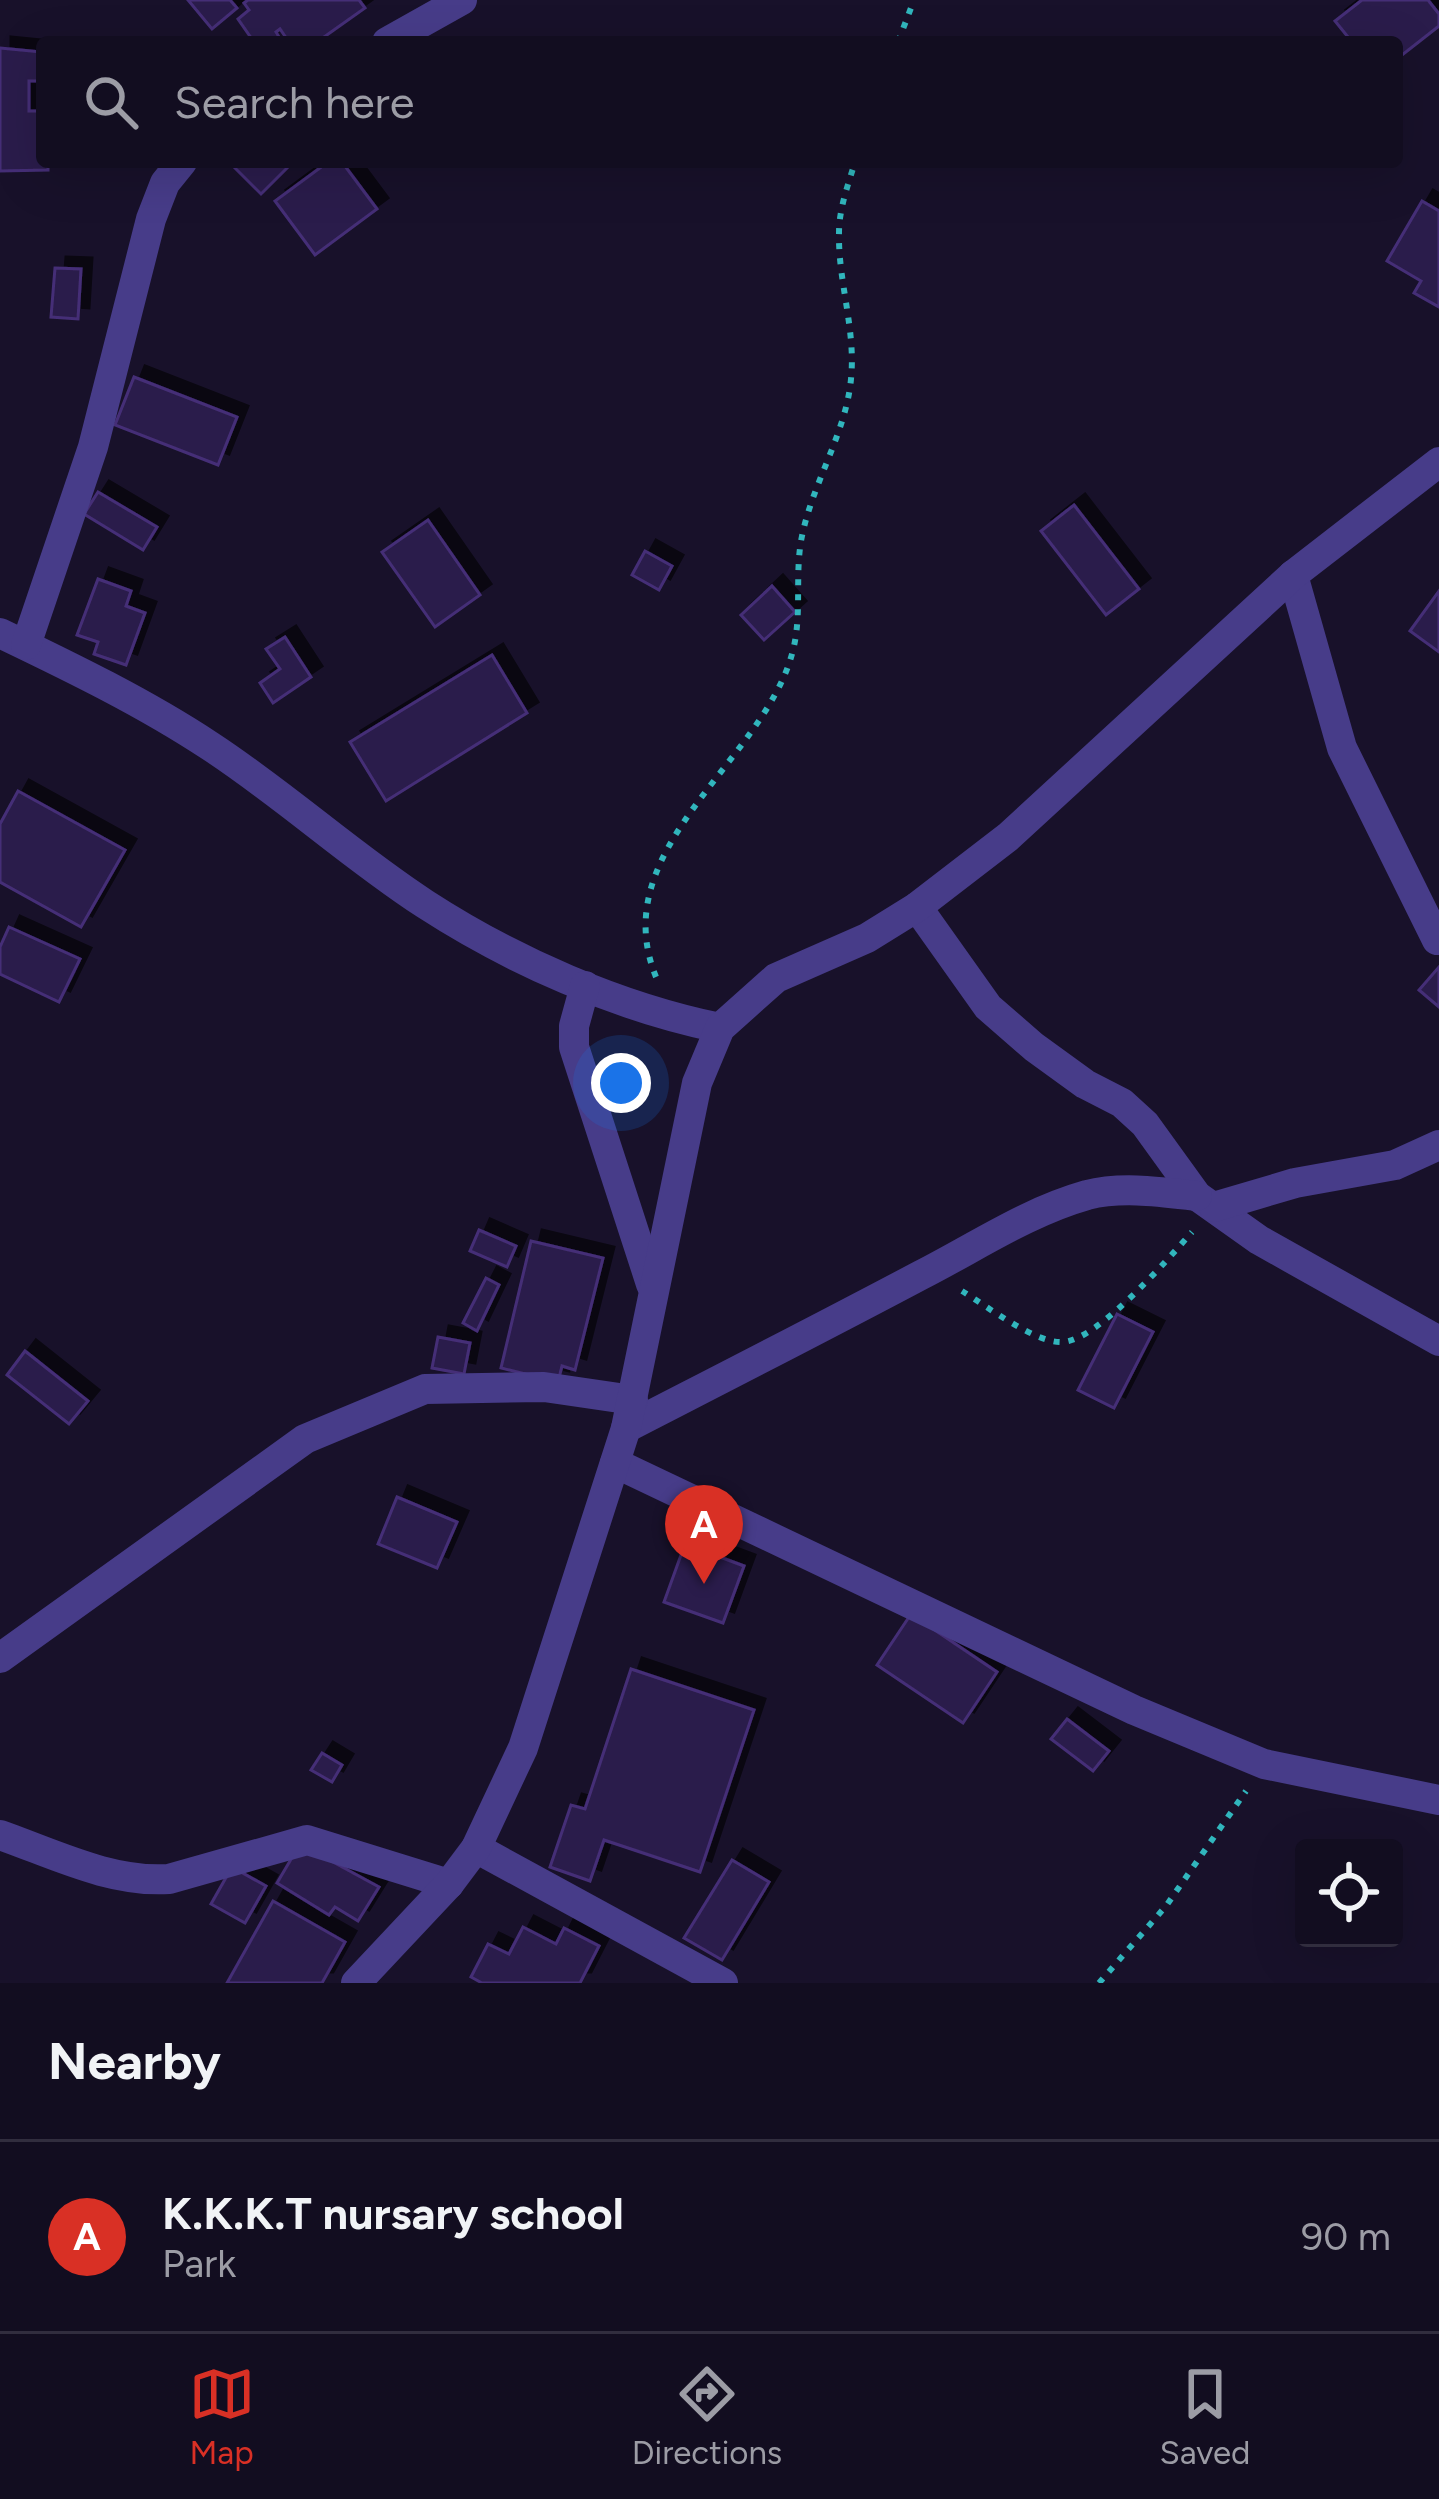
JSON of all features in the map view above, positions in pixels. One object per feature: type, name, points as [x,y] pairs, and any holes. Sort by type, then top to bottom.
[{"type":"street","points":[[398,36],[462,0]]},
{"type":"street","points":[[177,168],[165,183],[151,219],[93,447],[13,639],[210,746],[422,902],[462,926],[585,986],[673,1019],[720,1028]]},
{"type":"street","points":[[356,1983],[449,1884],[476,1848],[523,1748],[630,1414],[697,1083],[720,1028],[776,978],[867,938],[1008,837],[1293,575],[1439,462]]},
{"type":"street","points":[[1293,575],[1342,748],[1437,940]]},
{"type":"street","points":[[916,907],[988,1007],[1068,1072],[1122,1103],[1206,1201],[1259,1240],[1439,1341]]},
{"type":"street","points":[[585,986],[574,1026],[574,1047],[653,1289]]},
{"type":"street","points":[[0,1658],[305,1439],[424,1389],[544,1387],[630,1414],[929,1271],[982,1238],[1089,1195],[1136,1190],[1206,1201],[1395,1165],[1439,1145]]},
{"type":"street","points":[[615,1463],[1134,1710],[1264,1764],[1439,1800]]},
{"type":"street","points":[[0,1835],[103,1871],[148,1880],[169,1879],[307,1840],[449,1884]]},
{"type":"street","points":[[476,1848],[723,1983]]},
{"type":"path","points":[[900,36],[914,0]]},
{"type":"path","points":[[673,1019],[648,958],[643,927],[646,912],[674,838],[709,782],[756,727],[793,652],[803,531],[851,383],[853,341],[839,231],[854,168]]},
{"type":"path","points":[[929,1271],[1034,1334],[1061,1342],[1087,1335],[1156,1273],[1206,1201]]},
{"type":"path","points":[[1099,1983],[1166,1906],[1264,1764]]},
{"type":"building","points":[[188,0],[230,0],[237,8],[212,29]]},
{"type":"building","points":[[359,0],[365,8],[325,36],[285,36],[280,29],[278,36],[250,36],[238,19],[249,10],[244,3]]},
{"type":"building","points":[[1362,0],[1428,0],[1439,14],[1439,26],[1403,54],[1403,36],[1347,36],[1335,21]]},
{"type":"building","points":[[0,48],[36,51],[29,111],[36,111],[36,168],[48,170],[0,171]]},
{"type":"building","points":[[235,168],[287,168],[261,194]]},
{"type":"building","points":[[320,168],[346,168],[377,209],[315,255],[275,201]]},
{"type":"building","points":[[1422,201],[1439,211],[1439,307],[1414,293],[1421,281],[1387,261]]},
{"type":"building","points":[[55,268],[81,269],[78,319],[51,317]]},
{"type":"building","points":[[134,377],[237,417],[218,465],[115,425]]},
{"type":"building","points":[[98,492],[157,527],[143,550],[84,514]]},
{"type":"building","points":[[1074,505],[1139,589],[1106,615],[1041,531]]},
{"type":"building","points":[[428,520],[480,595],[435,627],[382,552]]},
{"type":"building","points":[[645,551],[672,566],[659,590],[632,575]]},
{"type":"building","points":[[98,579],[131,591],[126,606],[145,613],[126,665],[94,654],[98,642],[77,635]]},
{"type":"building","points":[[772,586],[795,612],[764,640],[741,615]]},
{"type":"building","points":[[1439,591],[1439,652],[1410,631]]},
{"type":"building","points":[[285,637],[311,677],[273,703],[260,683],[280,669],[266,649]]},
{"type":"building","points":[[492,655],[527,713],[386,801],[350,742]]},
{"type":"building","points":[[18,791],[125,850],[81,927],[0,882],[0,824]]},
{"type":"building","points":[[9,927],[80,959],[59,1002],[0,974],[0,947]]},
{"type":"building","points":[[1439,967],[1439,1007],[1419,990]]},
{"type":"building","points":[[479,1230],[516,1246],[507,1267],[470,1251]]},
{"type":"building","points":[[531,1241],[603,1258],[575,1370],[562,1366],[558,1382],[501,1368]]},
{"type":"building","points":[[486,1278],[499,1285],[477,1331],[463,1323]]},
{"type":"building","points":[[1117,1314],[1153,1332],[1114,1408],[1078,1390]]},
{"type":"building","points":[[438,1337],[470,1343],[464,1374],[432,1368]]},
{"type":"building","points":[[25,1351],[88,1401],[69,1424],[7,1375]]},
{"type":"building","points":[[397,1497],[457,1522],[437,1568],[378,1544]]},
{"type":"building","points":[[685,1544],[744,1566],[723,1623],[664,1602]]},
{"type":"building","points":[[911,1614],[997,1672],[963,1723],[877,1665]]},
{"type":"building","points":[[631,1669],[754,1710],[700,1872],[604,1840],[590,1881],[550,1867],[571,1805],[585,1809]]},
{"type":"building","points":[[1067,1719],[1109,1751],[1093,1771],[1051,1739]]},
{"type":"building","points":[[322,1753],[342,1765],[332,1782],[311,1770]]},
{"type":"building","points":[[300,1844],[379,1887],[358,1921],[335,1907],[329,1915],[277,1883]]},
{"type":"building","points":[[732,1860],[769,1882],[722,1960],[684,1938]]},
{"type":"building","points":[[232,1867],[266,1886],[245,1923],[211,1904]]},
{"type":"building","points":[[273,1901],[345,1942],[322,1983],[227,1983]]},
{"type":"building","points":[[523,1927],[556,1944],[564,1928],[599,1946],[580,1983],[482,1983],[471,1977],[488,1944],[509,1954]]},
{"type":"place","name":"K.K.K.T nursary school","points":[[704,1584]]}]
